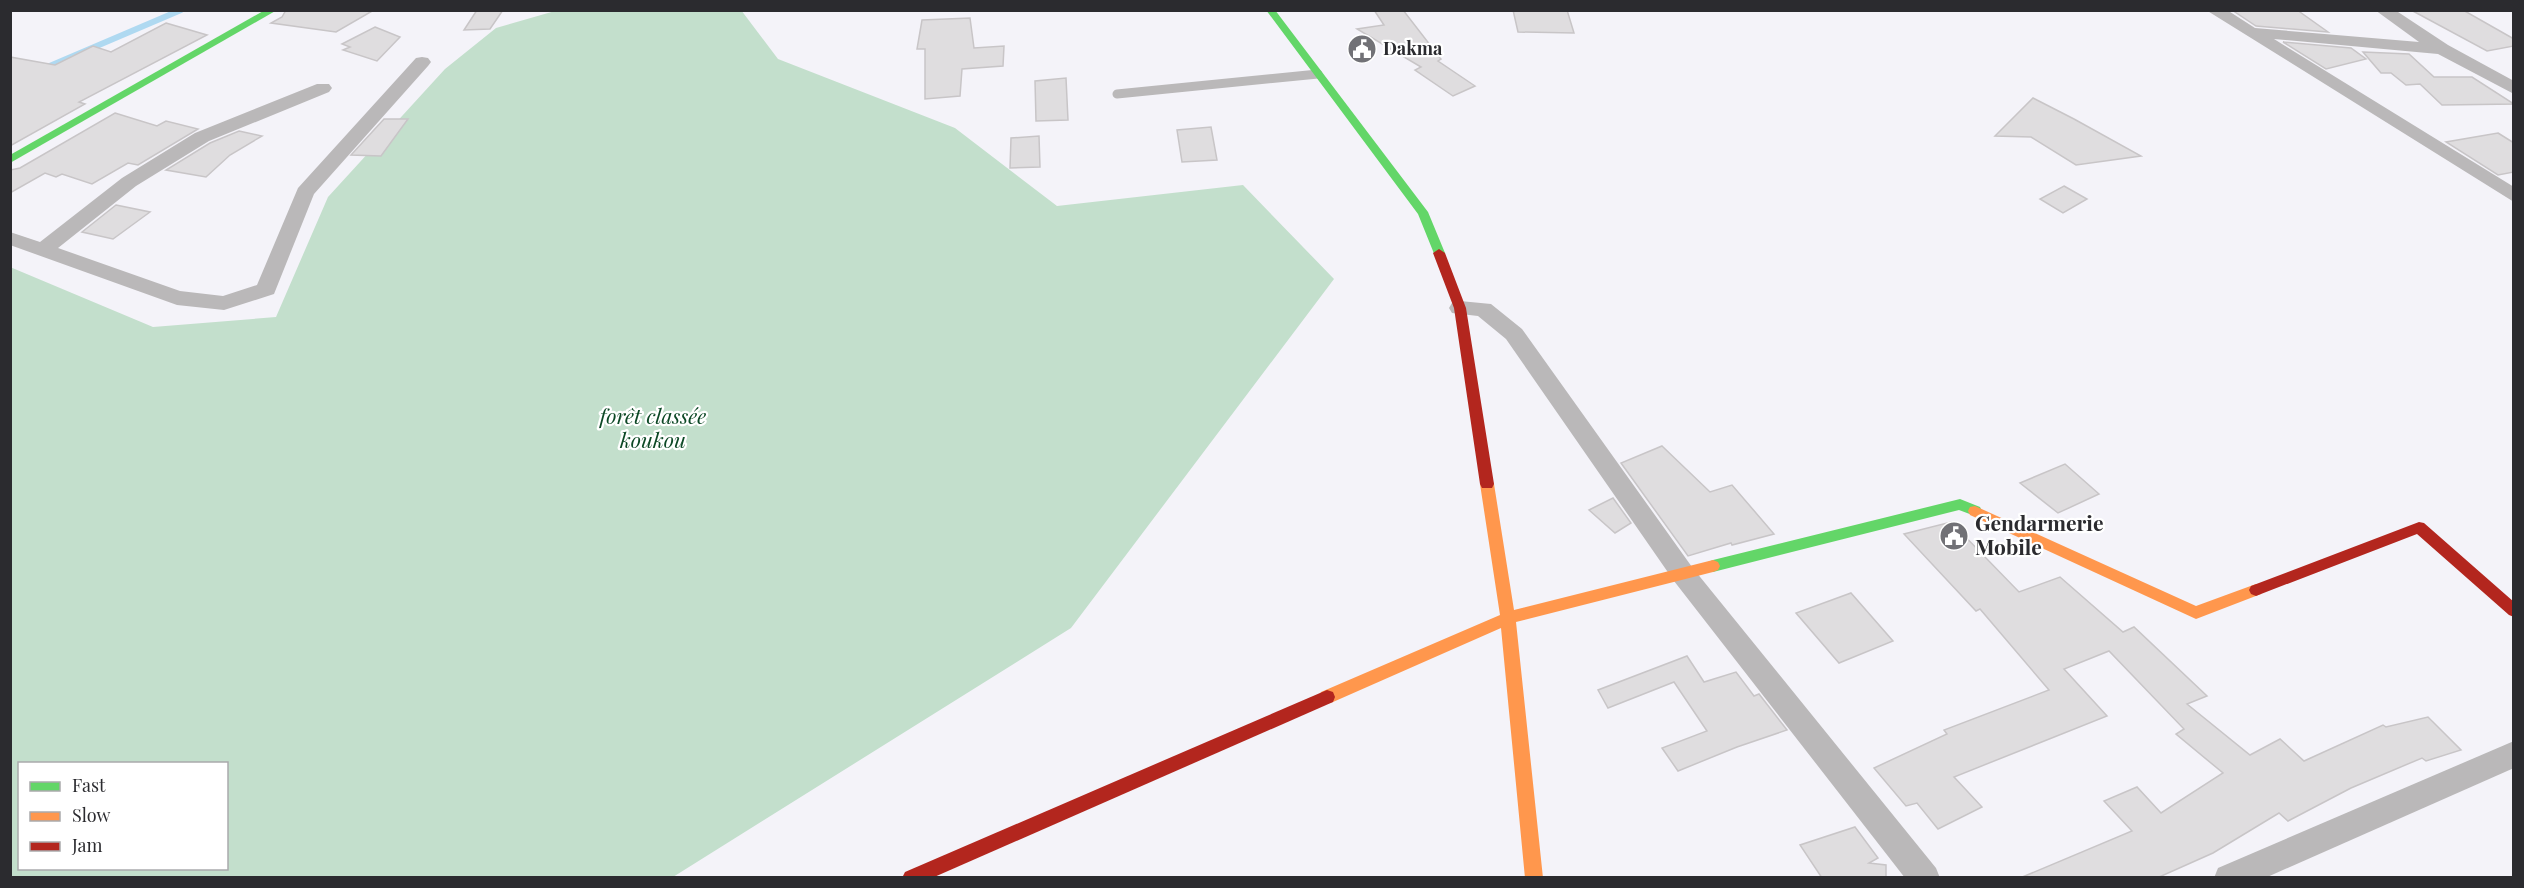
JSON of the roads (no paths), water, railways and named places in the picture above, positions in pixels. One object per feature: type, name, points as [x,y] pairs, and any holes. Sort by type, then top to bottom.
[{"type":"street","points":[[10,160],[273,10]]},
{"type":"street","points":[[1270,10],[1424,214],[1460,308],[1508,618],[1534,878]]},
{"type":"street","points":[[2214,10],[2514,196]]},
{"type":"street","points":[[2383,10],[2442,49],[2514,89]]},
{"type":"street","points":[[2252,32],[2442,49]]},
{"type":"street","points":[[10,238],[177,298],[224,303],[266,289],[305,192],[422,63]]},
{"type":"street","points":[[44,250],[129,182],[202,138],[323,88]]},
{"type":"street","points":[[1460,308],[1483,309],[1514,334],[1683,574],[1925,878]]},
{"type":"street","points":[[911,878],[1508,618],[1960,504],[2196,613],[2419,527],[2514,611]]},
{"type":"street","points":[[2229,878],[2514,754]]},
{"type":"lane","points":[[1117,94],[1318,74]]},
{"type":"waterway","points":[[45,68],[181,10]]},
{"type":"place","name":"Dakma","points":[[1362,49]]},
{"type":"place","name":"Gendarmerie Mobile","points":[[1954,536]]},
{"type":"park label","name":"forêt classée koukou","points":[[653,429]]}]
